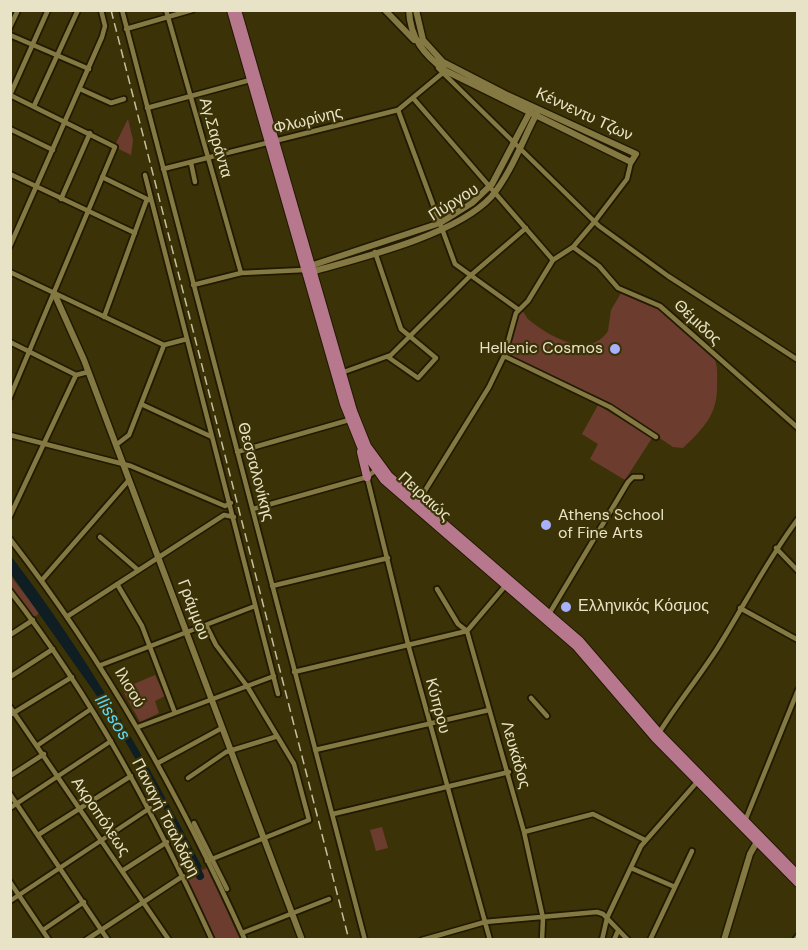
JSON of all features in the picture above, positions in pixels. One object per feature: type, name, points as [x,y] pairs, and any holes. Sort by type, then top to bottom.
[{"type":"main road","name":"Πειραιώς","points":[[231,10],[250,80],[271,143]]},
{"type":"main road","name":"Πειραιώς","points":[[237,10],[271,143],[349,420],[356,436],[380,472],[412,507],[549,614],[595,656],[657,735],[745,821],[798,883]]},
{"type":"main road","name":"Πειραιώς","points":[[308,269],[362,435],[380,472],[418,502],[576,646],[698,781],[798,875]]},
{"type":"main road","points":[[356,436],[367,477]]},
{"type":"street","points":[[10,27],[18,10]]},
{"type":"street","points":[[10,397],[31,352],[115,147],[11,95],[48,10]]},
{"type":"street","points":[[34,105],[78,10]]},
{"type":"street","points":[[10,246],[102,37],[105,26],[101,10]]},
{"type":"street","name":"Θεσσαλονίκης","points":[[122,10],[365,939]]},
{"type":"street","name":"Αγ.Σαράντα","points":[[166,10],[241,273]]},
{"type":"street","points":[[126,29],[192,10]]},
{"type":"street","points":[[385,10],[417,42]]},
{"type":"street","name":"Κέννεντυ Τζων","points":[[409,10],[410,27],[417,42],[433,62],[445,72],[636,154],[631,162]]},
{"type":"street","name":"Κέννεντυ Τζων","points":[[416,10],[423,39],[438,57],[460,72],[534,111]]},
{"type":"street","points":[[10,35],[88,69]]},
{"type":"street","points":[[445,72],[595,221],[650,264],[798,360]]},
{"type":"street","name":"Φλωρίνης","points":[[163,170],[398,110],[445,72]]},
{"type":"street","points":[[147,108],[250,80]]},
{"type":"street","points":[[80,89],[111,103],[124,99]]},
{"type":"street","points":[[413,98],[553,260]]},
{"type":"street","points":[[398,110],[455,264],[519,310]]},
{"type":"street","name":"Πύργου","points":[[193,285],[241,273],[308,269],[375,252],[442,226],[487,200],[534,111]]},
{"type":"street","points":[[10,129],[53,150]]},
{"type":"street","points":[[62,199],[90,133]]},
{"type":"street","points":[[418,502],[489,387],[504,356],[511,324],[519,310],[528,301],[553,260],[573,247],[627,179],[631,162]]},
{"type":"street","points":[[191,163],[195,182]]},
{"type":"street","points":[[10,174],[135,233]]},
{"type":"street","name":"Θεσσαλονίκης","points":[[145,175],[149,200],[231,503],[278,694]]},
{"type":"street","points":[[102,177],[149,200],[104,317]]},
{"type":"street","name":"Πύργου","points":[[308,269],[442,226]]},
{"type":"street","points":[[341,373],[388,357],[470,276],[526,228]]},
{"type":"street","name":"Θέμιδος","points":[[573,247],[599,266],[618,288],[660,306],[798,428]]},
{"type":"street","points":[[375,252],[402,329],[407,336],[436,358],[418,378],[388,357]]},
{"type":"street","points":[[10,272],[164,345],[187,339]]},
{"type":"street","name":"Γράμμου","points":[[54,293],[88,372],[302,939]]},
{"type":"street","points":[[10,342],[76,375],[88,372]]},
{"type":"street","points":[[116,445],[127,438],[164,345]]},
{"type":"street","points":[[504,356],[603,404],[656,436]]},
{"type":"street","points":[[10,516],[76,375]]},
{"type":"street","points":[[141,404],[212,437]]},
{"type":"street","points":[[237,452],[349,420]]},
{"type":"street","points":[[10,435],[123,464],[225,507],[231,503]]},
{"type":"street","points":[[253,509],[367,477],[375,478],[380,472]]},
{"type":"street","name":"Κύπρου","points":[[367,477],[446,787],[490,939]]},
{"type":"street","points":[[549,614],[628,482],[633,477],[641,477]]},
{"type":"street","points":[[42,580],[129,480]]},
{"type":"street","points":[[68,616],[224,514],[234,517]]},
{"type":"street","points":[[657,735],[716,650],[768,566],[776,548],[798,519]]},
{"type":"street","points":[[100,537],[138,570]]},
{"type":"street","name":"Ιλισού","points":[[10,539],[42,580],[101,665],[158,763],[209,860]]},
{"type":"street","points":[[776,548],[798,571]]},
{"type":"street","points":[[272,586],[388,558]]},
{"type":"street","points":[[294,672],[467,631],[508,583]]},
{"type":"street","points":[[117,584],[135,612],[175,712]]},
{"type":"street","name":"Λευκάδος","points":[[437,589],[458,624],[467,631],[524,831],[543,918],[542,939]]},
{"type":"street","name":"Παναγή Τσαλδάρη","points":[[10,591],[72,677],[150,808],[212,939]]},
{"type":"street","points":[[101,665],[255,606]]},
{"type":"street","points":[[740,608],[798,640]]},
{"type":"street","points":[[10,635],[33,620]]},
{"type":"street","points":[[206,625],[216,645],[247,686],[275,737],[291,759],[309,820],[209,860]]},
{"type":"street","points":[[10,677],[53,649]]},
{"type":"street","points":[[138,727],[274,676]]},
{"type":"street","points":[[12,712],[72,677]]},
{"type":"street","points":[[745,821],[798,690]]},
{"type":"street","points":[[531,698],[547,716]]},
{"type":"street","points":[[38,745],[91,709]]},
{"type":"street","points":[[315,750],[489,710]]},
{"type":"street","name":"Ακροπόλεως","points":[[12,712],[38,745],[169,939]]},
{"type":"street","points":[[158,763],[222,728]]},
{"type":"street","points":[[188,778],[230,750],[275,737]]},
{"type":"street","points":[[10,808],[111,741]]},
{"type":"street","points":[[10,776],[44,754]]},
{"type":"street","points":[[333,814],[509,772]]},
{"type":"street","points":[[38,835],[131,776]]},
{"type":"street","points":[[602,939],[607,918],[645,840],[698,781]]},
{"type":"street","points":[[10,794],[108,939]]},
{"type":"street","points":[[10,901],[150,808]]},
{"type":"street","points":[[524,831],[593,814],[645,840]]},
{"type":"street","points":[[194,823],[245,939]]},
{"type":"street","points":[[724,939],[750,854],[759,839]]},
{"type":"street","points":[[122,871],[167,842]]},
{"type":"street","points":[[650,939],[692,851]]},
{"type":"street","points":[[209,860],[226,889]]},
{"type":"street","points":[[631,868],[675,887]]},
{"type":"street","points":[[86,939],[183,876]]},
{"type":"street","points":[[10,882],[49,939]]},
{"type":"street","points":[[242,933],[329,899]]},
{"type":"street","points":[[43,930],[84,902]]},
{"type":"street","points":[[422,939],[484,922],[597,912],[607,918],[628,939]]},
{"type":"street","points":[[614,939],[618,931]]},
{"type":"shaded area","points":[[128,119],[133,140],[131,155],[119,149],[116,143]]},
{"type":"shaded area","points":[[621,293],[655,305],[715,360],[717,395],[715,404],[703,427],[683,448],[673,447],[611,405],[513,359],[508,351],[516,319],[521,311],[537,326],[558,338],[580,344],[590,344],[600,340],[608,331],[611,310]]},
{"type":"shaded area","points":[[598,405],[652,438],[625,480],[590,459],[598,444],[582,434]]},
{"type":"shaded area","points":[[10,575],[39,613],[34,618],[11,589]]},
{"type":"shaded area","points":[[155,675],[165,696],[155,701],[159,713],[140,722],[122,689]]},
{"type":"shaded area","points":[[382,827],[388,848],[376,851],[370,830]]},
{"type":"shaded area","points":[[207,868],[240,939],[214,939],[186,878]]},
{"type":"water","points":[[10,555],[64,629],[113,707],[202,867],[195,871],[163,807],[109,713],[11,574]]},
{"type":"waterway","name":"Ilissos","points":[[192,860],[200,876]]},
{"type":"railway","points":[[111,10],[349,940]]},
{"type":"place","name":"Hellenic Cosmos","points":[[615,349]]},
{"type":"place","name":"Athens School of Fine Arts","points":[[546,525]]},
{"type":"place","name":"Ελληνικός Κόσμος","points":[[566,607]]}]
